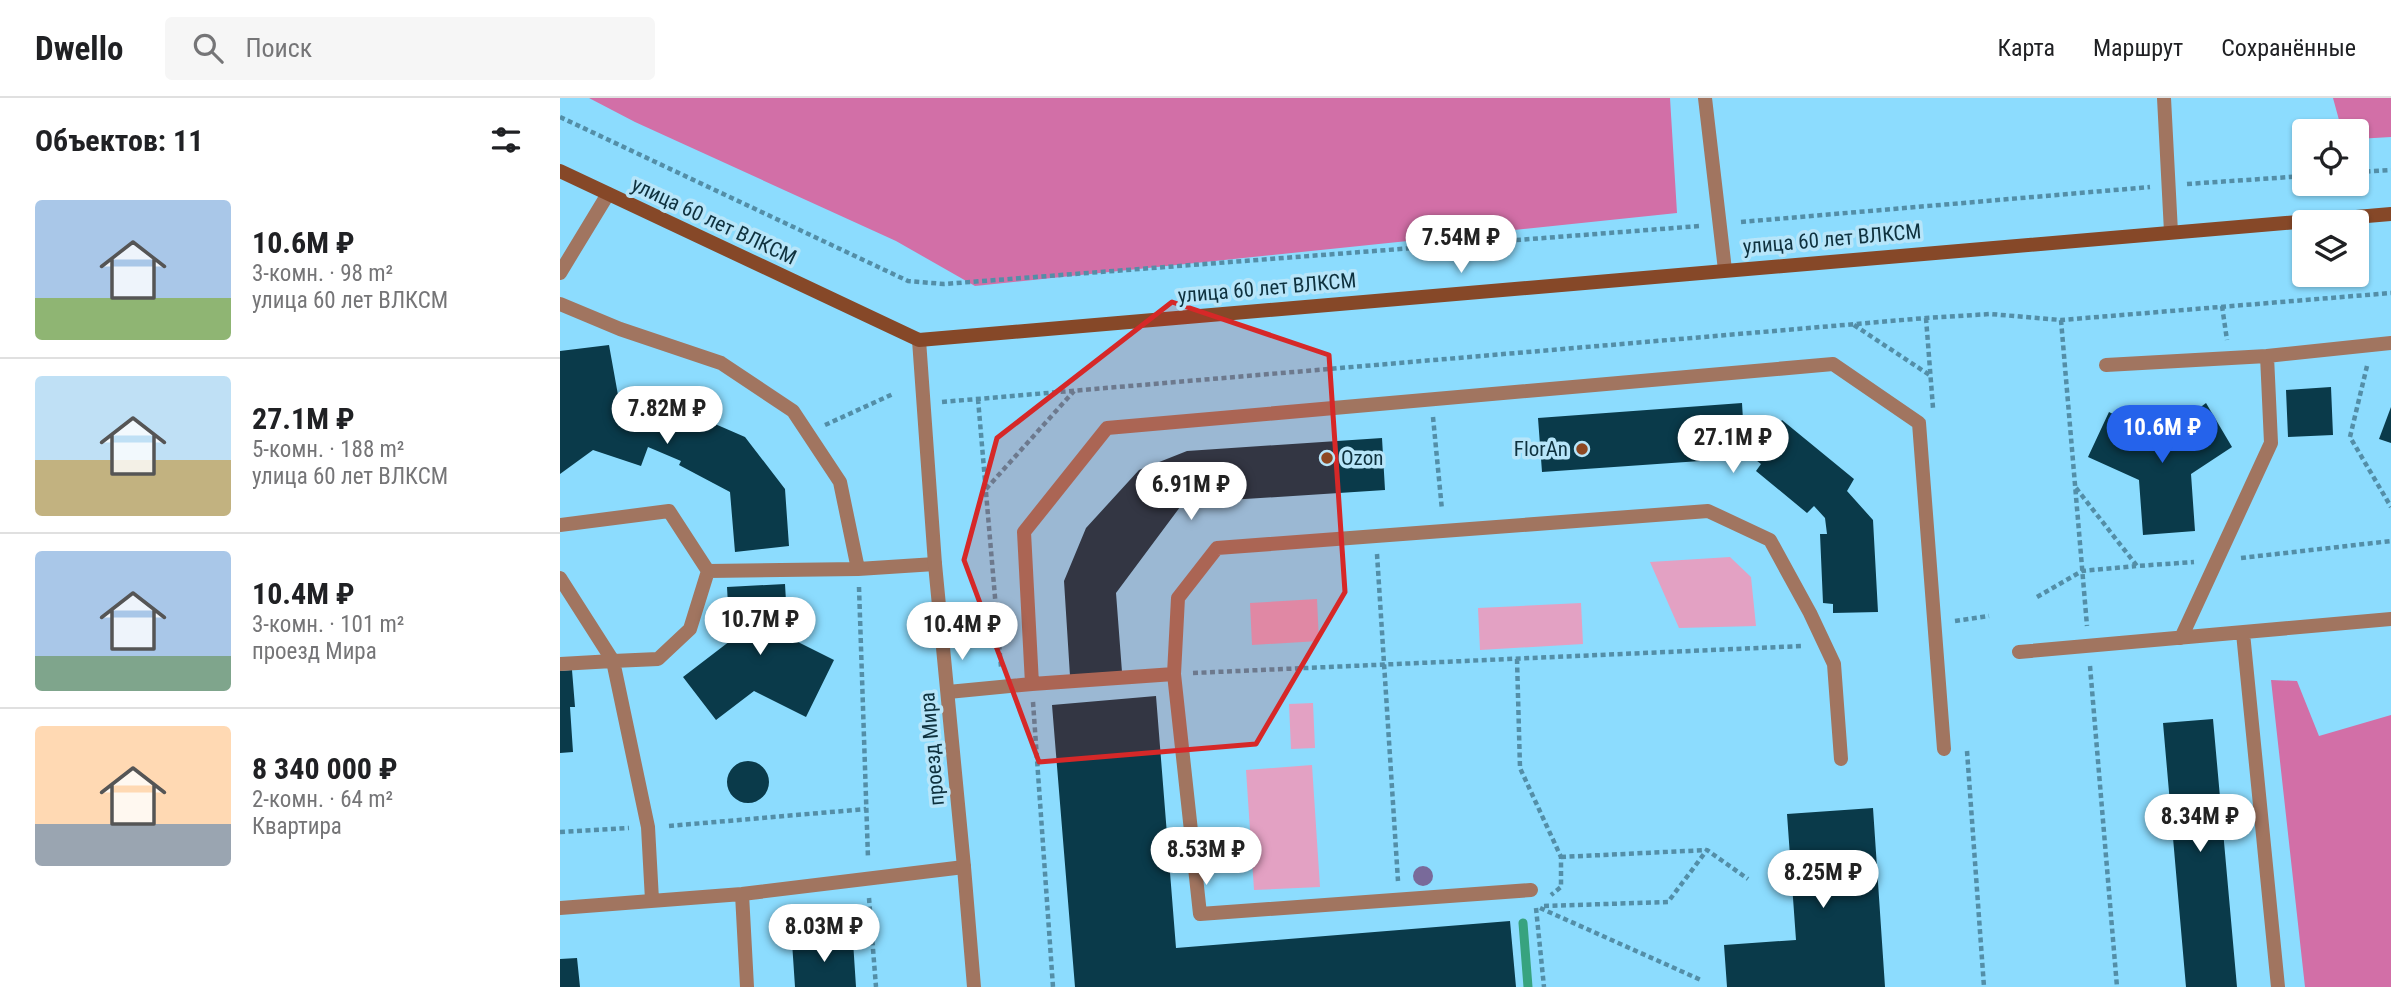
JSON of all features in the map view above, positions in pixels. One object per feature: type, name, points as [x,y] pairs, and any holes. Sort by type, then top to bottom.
[{"type":"street","points":[[1705,98],[1725,270]]},
{"type":"street","points":[[2164,98],[2171,232]]},
{"type":"street","name":"улица 60 лет ВЛКСМ","points":[[560,172],[919,340],[2391,214]]},
{"type":"street","points":[[560,273],[607,194]]},
{"type":"street","points":[[560,304],[620,329],[721,363],[793,411],[840,482],[858,569]]},
{"type":"street","name":"проезд Мира","points":[[919,340],[935,564],[974,987]]},
{"type":"street","points":[[2106,365],[2230,359],[2391,343]]},
{"type":"street","points":[[2181,638],[2271,443],[2267,356]]},
{"type":"street","points":[[1032,684],[1024,532],[1107,428],[1833,364],[1919,423],[1944,749]]},
{"type":"street","points":[[560,526],[669,511],[708,571]]},
{"type":"street","points":[[1531,890],[1200,914],[1174,674],[1178,598],[1217,548],[1708,511],[1770,540],[1834,664],[1841,759]]},
{"type":"street","points":[[708,571],[858,569],[935,564]]},
{"type":"street","points":[[560,664],[658,659],[690,629],[708,571]]},
{"type":"street","points":[[560,578],[613,661],[648,827],[652,900]]},
{"type":"street","points":[[2019,652],[2391,619]]},
{"type":"street","points":[[2243,633],[2278,987]]},
{"type":"street","points":[[948,692],[1174,674]]},
{"type":"street","points":[[560,908],[742,894],[964,867]]},
{"type":"street","points":[[742,894],[747,987]]},
{"type":"path","points":[[560,117],[908,281],[944,284],[2292,177]]},
{"type":"path","points":[[2369,171],[2391,170]]},
{"type":"path","points":[[923,404],[1853,324],[1990,314],[2061,320],[2391,293]]},
{"type":"path","points":[[2222,306],[2230,359]]},
{"type":"path","points":[[1853,324],[1931,376]]},
{"type":"path","points":[[2372,345],[2350,437],[2391,507]]},
{"type":"path","points":[[986,490],[1074,391]]},
{"type":"path","points":[[808,433],[893,394]]},
{"type":"path","points":[[978,399],[1003,687]]},
{"type":"path","points":[[1431,399],[1444,531]]},
{"type":"path","points":[[1376,536],[1399,900]]},
{"type":"path","points":[[2037,597],[2082,571],[2137,566]]},
{"type":"path","points":[[858,569],[870,925],[876,987]]},
{"type":"path","points":[[1951,621],[1989,616]]},
{"type":"path","points":[[1174,674],[1825,645]]},
{"type":"path","points":[[1517,659],[1520,768],[1561,857],[1561,887],[1536,906]]},
{"type":"path","points":[[1032,684],[1054,987]]},
{"type":"path","points":[[560,832],[866,810]]},
{"type":"path","points":[[1561,857],[1707,850],[1748,879]]},
{"type":"path","points":[[1523,907],[1668,902],[1707,850]]},
{"type":"path","points":[[1536,906],[1701,980]]},
{"type":"path","points":[[1536,906],[1544,987]]},
{"type":"highlighted area","points":[[1172,302],[1329,355],[1345,592],[1256,744],[1039,762],[964,560],[997,438]]},
{"type":"shaded area","points":[[589,98],[1670,98],[1677,213],[975,286],[896,241],[635,122]]},
{"type":"shaded area","points":[[2333,98],[2391,98],[2391,137],[2369,138],[2369,119],[2339,119]]},
{"type":"shaded area","points":[[1730,557],[1751,577],[1756,626],[1679,628],[1650,562]]},
{"type":"shaded area","points":[[1317,599],[1319,641],[1252,645],[1250,603]]},
{"type":"shaded area","points":[[1581,603],[1583,644],[1480,650],[1478,608]]},
{"type":"shaded area","points":[[2271,680],[2297,681],[2319,736],[2391,715],[2391,987],[2305,987]]},
{"type":"shaded area","points":[[1313,703],[1315,748],[1291,749],[1289,704]]},
{"type":"shaded area","points":[[1312,765],[1320,887],[1254,890],[1246,770]]},
{"type":"building","points":[[609,345],[618,395],[660,419],[693,432],[699,417],[745,437],[785,489],[789,546],[735,552],[730,492],[679,465],[681,461],[648,447],[641,466],[593,450],[560,474],[560,351]]},
{"type":"building","points":[[2331,387],[2333,435],[2288,437],[2286,390]]},
{"type":"building","points":[[1742,403],[1743,420],[1761,422],[1773,431],[1782,420],[1854,479],[1847,491],[1873,520],[1878,612],[1833,613],[1833,604],[1823,603],[1820,534],[1827,534],[1825,518],[1814,506],[1807,513],[1756,471],[1761,464],[1747,453],[1729,453],[1729,459],[1542,472],[1538,418]]},
{"type":"building","points":[[2206,403],[2232,447],[2191,474],[2195,531],[2143,535],[2139,480],[2088,457],[2109,412],[2160,438]]},
{"type":"building","points":[[2391,407],[2391,443],[2379,439]]},
{"type":"building","points":[[1382,438],[1385,490],[1183,503],[1116,593],[1122,672],[1070,676],[1064,581],[1086,528],[1139,470],[1187,451]]},
{"type":"building","points":[[785,584],[788,637],[834,660],[806,717],[754,691],[716,720],[683,677],[730,641],[727,587]]},
{"type":"building","points":[[572,670],[575,707],[570,707],[573,752],[560,753],[560,671]]},
{"type":"building","points":[[1156,696],[1176,948],[1510,921],[1516,987],[1075,987],[1052,705]]},
{"type":"building","points":[[2213,719],[2237,987],[2186,987],[2163,723]]},
{"type":"building","points":[[748,761],[763,767],[769,782],[763,797],[748,803],[733,797],[727,782],[733,767]]},
{"type":"building","points":[[1873,808],[1885,987],[1727,987],[1724,945],[1796,940],[1787,814]]},
{"type":"building","points":[[853,941],[856,987],[795,987],[792,942]]},
{"type":"building","points":[[577,958],[580,987],[560,987],[560,959]]},
{"type":"waterway","points":[[1523,923],[1528,987]]},
{"type":"place","name":"FlorAn","points":[[1582,449]]},
{"type":"place","name":"Ozon","points":[[1327,458]]}]
